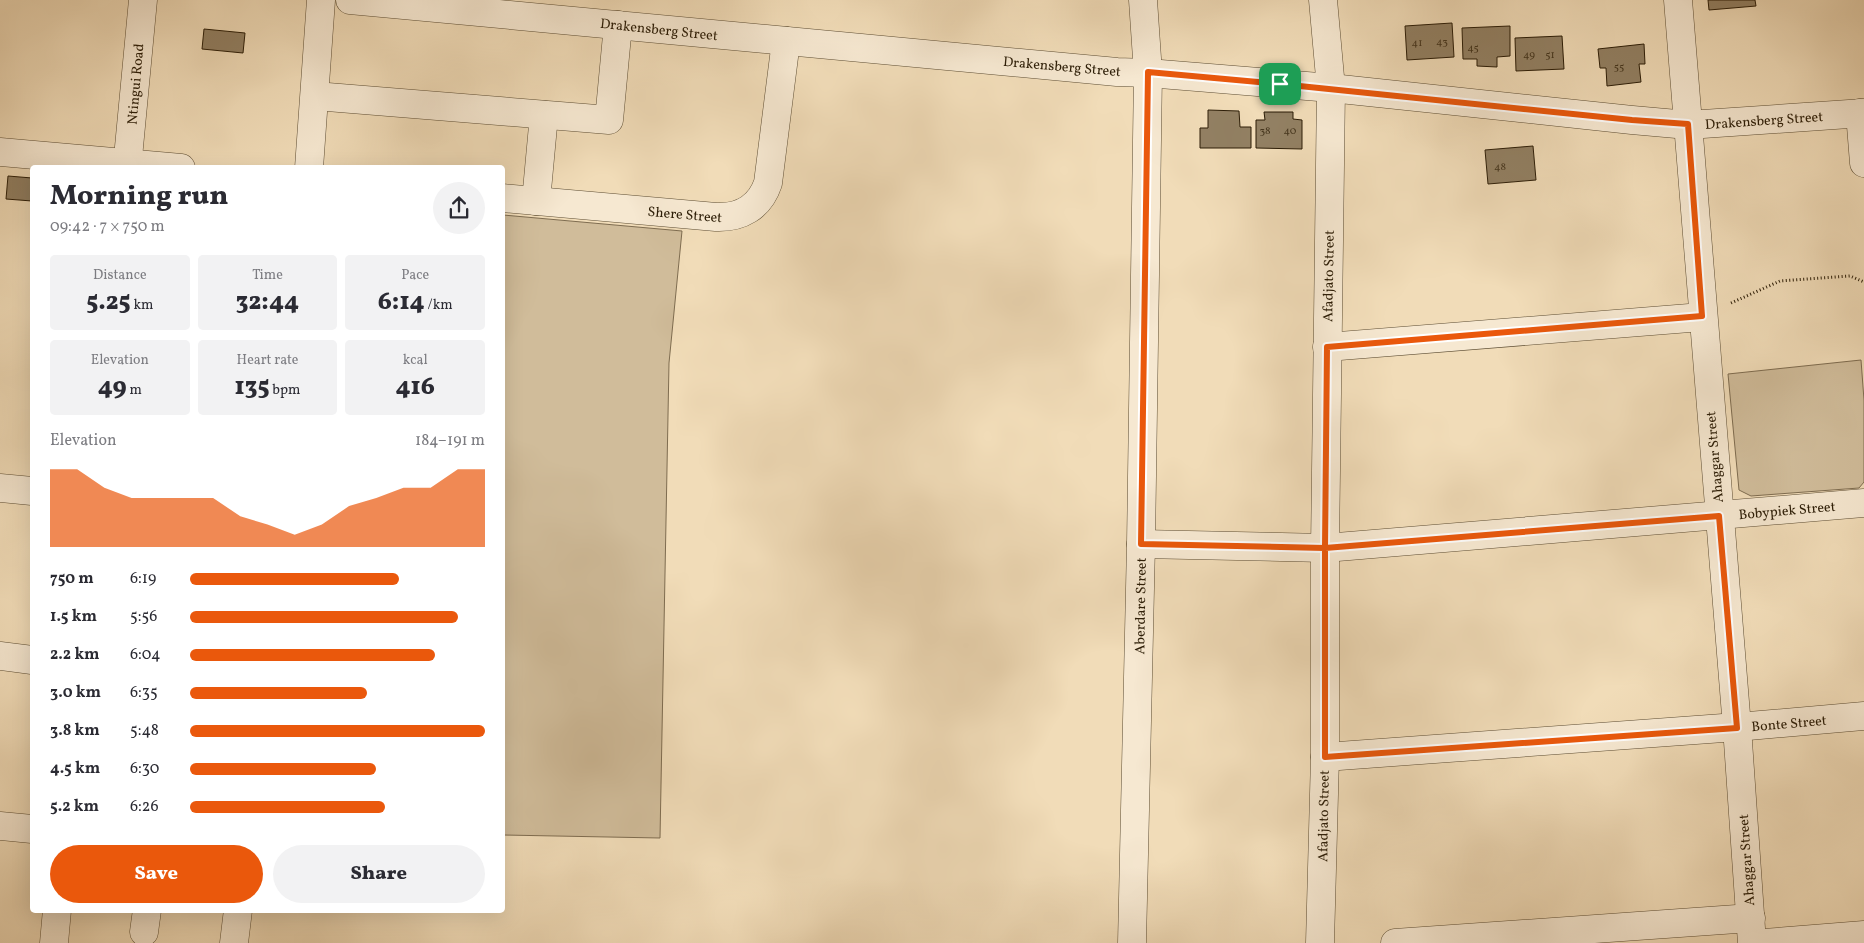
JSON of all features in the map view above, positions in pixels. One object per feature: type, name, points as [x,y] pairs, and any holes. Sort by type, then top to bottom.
[{"type":"street","name":"Ntingui Road","points":[[127,165],[143,0]]},
{"type":"street","points":[[309,165],[321,0]]},
{"type":"street","name":"Drakensberg Street","points":[[350,0],[1116,72],[1148,72],[1330,88],[1623,119],[1688,124],[1862,113]]},
{"type":"street","name":"Aberdare Street","points":[[1132,943],[1141,544],[1148,72],[1143,0]]},
{"type":"street","name":"Afadjato Street","points":[[1320,943],[1325,757],[1325,548],[1330,88],[1323,0]]},
{"type":"street","name":"Ahaggar Street","points":[[1678,0],[1702,316],[1737,728],[1751,930]]},
{"type":"street","points":[[315,96],[609,120],[618,25]]},
{"type":"street","name":"Shere Street","points":[[505,198],[716,217],[732,217],[747,212],[761,199],[768,183],[786,41]]},
{"type":"street","points":[[1862,113],[1864,163]]},
{"type":"street","points":[[536,201],[544,115]]},
{"type":"street","points":[[0,152],[127,165]]},
{"type":"street","points":[[1327,347],[1702,316]]},
{"type":"street","points":[[0,488],[30,491]]},
{"type":"street","name":"Bobypiek Street","points":[[1141,544],[1325,548],[1864,503]]},
{"type":"street","points":[[0,656],[30,660]]},
{"type":"street","name":"Bonte Street","points":[[1325,757],[1737,728],[1864,716]]},
{"type":"street","points":[[0,826],[30,829]]},
{"type":"street","points":[[54,943],[57,913]]},
{"type":"street","points":[[234,943],[238,913]]},
{"type":"street","points":[[1395,943],[1751,930]]},
{"type":"street","points":[[1764,943],[1864,935]]},
{"type":"path","points":[[1702,316],[1780,281],[1850,276],[1864,282]]},
{"type":"shaded area","points":[[505,215],[682,231],[669,363],[660,838],[505,835]]},
{"type":"shaded area","points":[[1861,360],[1864,400],[1864,482],[1859,488],[1751,496],[1739,490],[1728,374]]},
{"type":"building","points":[[1708,0],[1755,0],[1756,6],[1709,10]]},
{"type":"building","points":[[1452,23],[1454,57],[1407,60],[1405,26]]},
{"type":"building","points":[[1510,26],[1510,56],[1497,57],[1497,67],[1477,66],[1477,59],[1463,59],[1462,28]]},
{"type":"building","points":[[204,29],[245,33],[243,53],[202,49]]},
{"type":"building","points":[[1562,36],[1564,69],[1516,71],[1515,38]]},
{"type":"building","points":[[1644,44],[1645,64],[1639,64],[1641,82],[1607,86],[1606,68],[1600,68],[1598,49]]},
{"type":"building","points":[[1208,110],[1239,111],[1240,127],[1251,127],[1251,148],[1200,148],[1200,128],[1208,128]]},
{"type":"building","points":[[1264,112],[1293,112],[1293,119],[1302,120],[1302,149],[1256,148],[1256,120],[1265,120]]},
{"type":"building","points":[[1533,146],[1536,180],[1488,184],[1485,150]]},
{"type":"building","points":[[8,176],[30,178],[30,201],[6,199]]},
{"type":"route","points":[[1280,84],[1148,72],[1141,544],[1325,548],[1719,516],[1737,728],[1325,757],[1325,548],[1327,347],[1702,316],[1688,124],[1280,84]]}]
